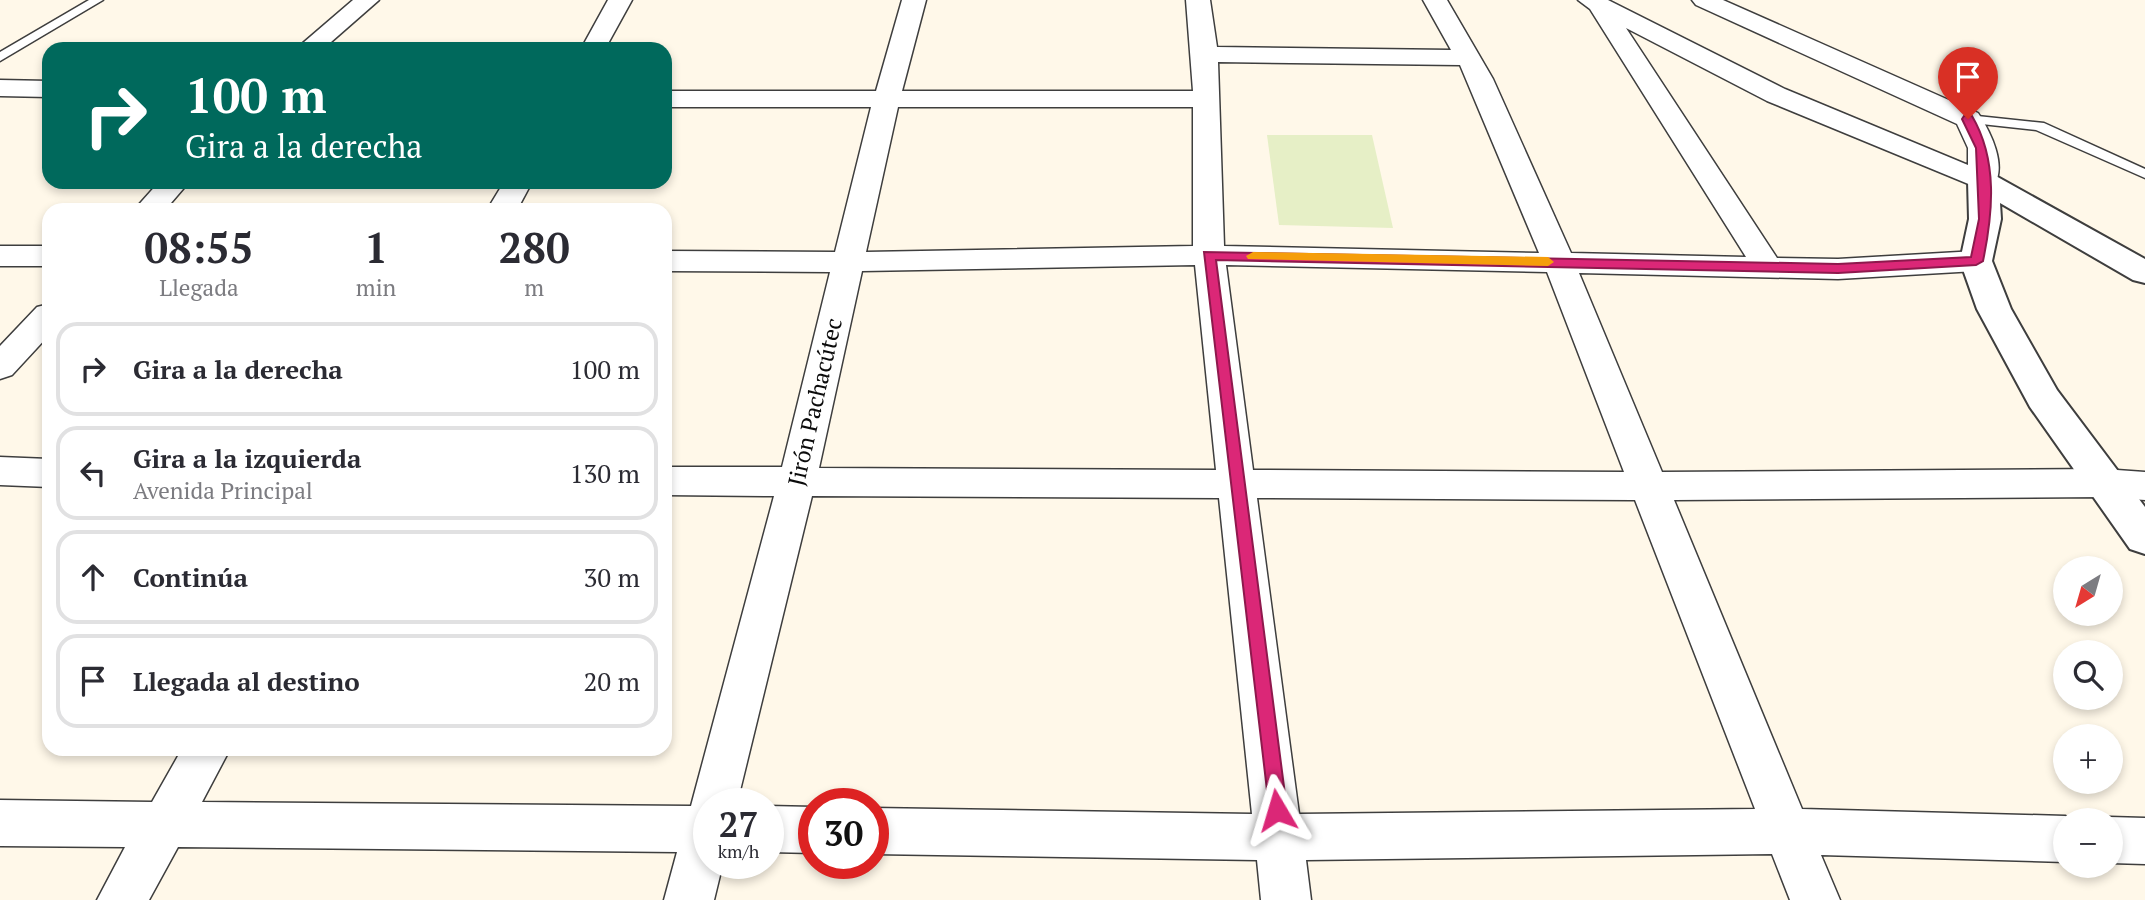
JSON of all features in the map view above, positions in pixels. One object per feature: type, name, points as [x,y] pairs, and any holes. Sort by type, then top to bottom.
[{"type":"street","points":[[316,42],[367,0]]},
{"type":"street","points":[[597,42],[620,0]]},
{"type":"street","name":"Jirón Pachacútec","points":[[718,788],[797,481],[886,101],[914,0]]},
{"type":"street","points":[[1198,0],[1205,54],[1209,255],[1286,900]]},
{"type":"street","points":[[1435,0],[1480,79],[1559,262],[1815,900]]},
{"type":"street","points":[[1704,0],[1841,62],[1865,77],[1968,119],[1982,148],[1985,219],[1976,261],[1994,309],[2043,398],[2145,538]]},
{"type":"street","points":[[1594,2],[1776,95],[1983,181],[2145,273]]},
{"type":"street","points":[[1594,2],[1767,266]]},
{"type":"street","points":[[1205,54],[1467,58]]},
{"type":"street","points":[[0,88],[42,89]]},
{"type":"street","points":[[672,99],[1206,99]]},
{"type":"street","points":[[156,203],[169,189]]},
{"type":"street","points":[[672,261],[848,262],[1209,255],[1838,269],[1976,261]]},
{"type":"street","points":[[0,256],[42,256]]},
{"type":"street","points":[[0,367],[42,322]]},
{"type":"street","points":[[0,471],[42,472]]},
{"type":"street","points":[[672,481],[1649,486],[2145,485]]},
{"type":"street","points":[[122,900],[203,756]]},
{"type":"street","points":[[0,823],[166,825],[693,821]]},
{"type":"street","points":[[889,831],[1280,837],[1787,831],[2053,839]]},
{"type":"street","points":[[2123,840],[2145,841]]},
{"type":"street","name":"Jirón Pachacútec","points":[[689,900],[694,879]]},
{"type":"lane","points":[[0,57],[97,0]]},
{"type":"lane","points":[[1968,119],[2039,126],[2145,174]]},
{"type":"green space","points":[[1267,135],[1372,135],[1393,228],[1279,225]]},
{"type":"slow traffic","points":[[1253,256],[1548,262]]},
{"type":"route","points":[[1277,810],[1209,255],[1838,269],[1976,261],[1985,219],[1982,148],[1968,119]]}]
